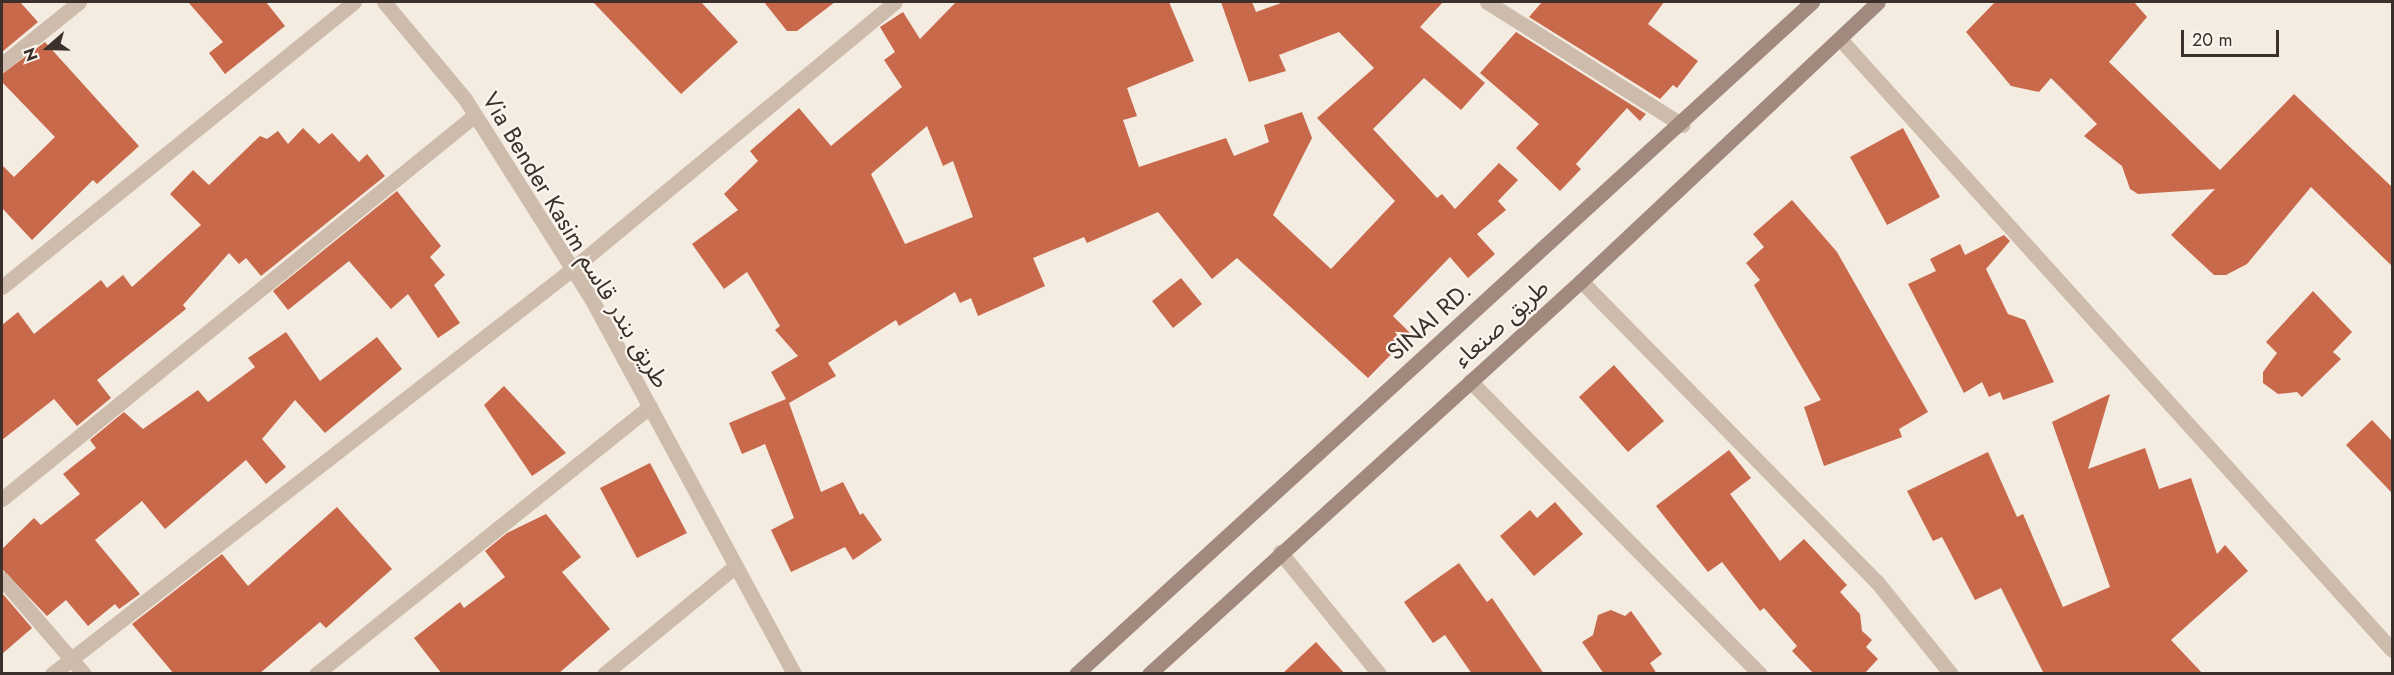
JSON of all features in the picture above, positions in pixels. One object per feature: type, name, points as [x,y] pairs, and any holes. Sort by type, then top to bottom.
[{"type":"main road","name":"SINAI RD.","points":[[1076,674],[1682,124],[1812,2]]},
{"type":"main road","name":"طريق صنعاء","points":[[1149,674],[1280,552],[1581,281],[1878,2]]},
{"type":"street","points":[[2,64],[79,2]]},
{"type":"street","points":[[2,287],[354,2]]},
{"type":"street","name":"Via Bender Kasim طريق بندر قاسم","points":[[384,2],[475,115],[571,270],[650,406],[733,568],[794,674]]},
{"type":"street","points":[[52,674],[571,270],[896,2]]},
{"type":"street","points":[[1487,2],[1682,124]]},
{"type":"street","points":[[1840,39],[2392,650]]},
{"type":"street","points":[[2,499],[475,115]]},
{"type":"street","points":[[1581,281],[1877,582],[1951,674]]},
{"type":"street","points":[[1470,381],[1760,674]]},
{"type":"street","points":[[316,674],[650,406]]},
{"type":"street","points":[[1280,552],[1379,674]]},
{"type":"street","points":[[604,674],[733,568]]},
{"type":"street","points":[[2,579],[84,674]]},
{"type":"building","points":[[2,2],[20,2],[38,22],[2,52]]},
{"type":"building","points":[[188,2],[266,2],[285,26],[225,74],[209,53],[223,42]]},
{"type":"building","points":[[593,2],[701,2],[738,42],[681,94]]},
{"type":"building","points":[[764,2],[835,2],[797,31],[787,31]]},
{"type":"building","points":[[956,2],[1169,2],[1194,61],[1127,88],[1137,116],[1123,120],[1139,167],[1226,138],[1234,156],[1269,142],[1264,125],[1302,112],[1312,138],[1273,215],[1331,269],[1395,201],[1317,118],[1374,68],[1339,32],[1279,55],[1286,71],[1249,82],[1221,2],[1252,2],[1256,12],[1284,2],[1443,2],[1420,27],[1485,83],[1461,110],[1424,78],[1373,129],[1437,198],[1442,194],[1455,209],[1499,163],[1518,180],[1498,201],[1506,210],[1477,234],[1495,254],[1468,278],[1450,257],[1393,316],[1411,334],[1368,378],[1237,258],[1212,279],[1158,212],[1087,243],[1084,237],[1033,258],[1045,286],[978,316],[971,298],[960,303],[955,292],[899,326],[896,320],[828,363],[836,376],[789,403],[821,492],[843,482],[860,515],[863,513],[882,540],[853,560],[845,547],[791,572],[771,530],[794,518],[765,444],[742,454],[729,423],[786,399],[771,372],[798,356],[775,330],[780,326],[747,272],[724,289],[692,244],[738,210],[724,194],[758,161],[750,151],[799,108],[831,146],[902,87],[884,60],[895,52],[880,27],[903,12],[920,39]],"holes":[[[927,126],[943,166],[953,161],[973,217],[905,244],[871,174]]]},
{"type":"building","points":[[1542,2],[1664,2],[1648,24],[1698,61],[1677,88],[1673,85],[1660,99],[1529,17]]},
{"type":"building","points":[[1995,2],[2134,2],[2147,17],[2109,62],[2220,170],[2294,94],[2392,187],[2392,266],[2311,187],[2247,264],[2226,275],[2214,275],[2171,235],[2215,189],[2138,194],[2130,189],[2122,166],[2084,136],[2097,124],[2051,78],[2039,92],[2011,86],[1966,32]]},
{"type":"building","points":[[1516,32],[1646,114],[1640,121],[1627,108],[1576,164],[1581,169],[1560,191],[1516,148],[1539,124],[1480,73]]},
{"type":"building","points":[[45,42],[139,146],[97,184],[93,180],[32,240],[2,208],[2,165],[14,177],[55,137],[2,82],[2,74]]},
{"type":"building","points":[[303,128],[319,144],[332,133],[359,162],[367,154],[385,176],[261,276],[246,258],[239,264],[229,253],[183,305],[186,309],[97,380],[111,398],[77,426],[54,399],[2,440],[2,325],[18,312],[34,334],[101,280],[107,288],[123,275],[132,287],[201,225],[170,194],[193,170],[209,185],[260,136],[267,139],[278,131],[288,144]]},
{"type":"building","points":[[1903,128],[1940,197],[1887,225],[1850,157]]},
{"type":"building","points":[[397,191],[441,246],[430,257],[445,275],[434,285],[460,323],[438,338],[408,294],[391,309],[349,261],[288,310],[273,291]]},
{"type":"building","points":[[1792,200],[1837,252],[1928,412],[1899,429],[1902,437],[1824,466],[1804,407],[1821,400],[1754,285],[1760,280],[1746,263],[1764,247],[1753,234]]},
{"type":"building","points":[[2004,235],[2010,241],[1986,269],[2008,314],[2025,320],[2054,382],[2003,400],[2000,392],[1989,397],[1982,382],[1964,393],[1908,284],[1936,271],[1930,259],[1960,244],[1965,255]]},
{"type":"building","points":[[1181,278],[1202,304],[1173,328],[1152,301]]},
{"type":"building","points":[[2313,291],[2352,332],[2333,352],[2341,359],[2302,397],[2297,392],[2278,394],[2263,383],[2263,372],[2277,353],[2266,342]]},
{"type":"building","points":[[286,332],[320,381],[377,337],[402,369],[325,433],[295,400],[262,439],[286,467],[266,484],[246,460],[165,529],[142,501],[95,540],[140,594],[119,609],[115,604],[88,626],[66,600],[47,616],[2,569],[2,549],[34,518],[41,525],[80,494],[63,474],[96,448],[90,440],[124,412],[143,429],[198,390],[208,402],[255,367],[248,358]]},
{"type":"building","points":[[1614,365],[1664,421],[1628,452],[1579,397]]},
{"type":"building","points":[[504,386],[566,453],[532,476],[484,405]]},
{"type":"building","points":[[2110,394],[2088,469],[2145,448],[2159,489],[2191,478],[2217,554],[2225,545],[2248,571],[2171,640],[2203,674],[2044,674],[2001,588],[1975,600],[1942,537],[1933,541],[1907,491],[1988,452],[2017,517],[2023,514],[2063,607],[2110,587],[2052,422]]},
{"type":"building","points":[[2372,420],[2392,441],[2392,493],[2346,445]]},
{"type":"building","points":[[1729,450],[1751,478],[1730,494],[1780,561],[1804,539],[1847,585],[1840,592],[1860,614],[1862,631],[1872,640],[1866,647],[1878,659],[1864,674],[1814,674],[1792,651],[1797,646],[1764,608],[1760,611],[1722,562],[1708,572],[1656,506]]},
{"type":"building","points":[[650,463],[687,533],[637,558],[600,488]]},
{"type":"building","points":[[1555,502],[1583,534],[1534,576],[1500,536],[1530,510],[1537,518]]},
{"type":"building","points":[[337,507],[392,569],[326,628],[320,622],[259,674],[174,674],[132,624],[222,554],[248,586]]},
{"type":"building","points":[[546,514],[581,557],[562,572],[610,629],[558,674],[442,674],[414,638],[460,602],[464,608],[505,577],[485,551],[507,533]]},
{"type":"building","points":[[1459,563],[1487,602],[1492,598],[1544,674],[1472,674],[1445,635],[1433,643],[1404,602]]},
{"type":"building","points":[[2,593],[32,628],[2,654]]},
{"type":"building","points":[[1611,610],[1625,616],[1631,611],[1662,654],[1650,663],[1657,674],[1604,674],[1582,642],[1593,635],[1598,615]]},
{"type":"building","points":[[1316,642],[1345,674],[1282,674]]}]
